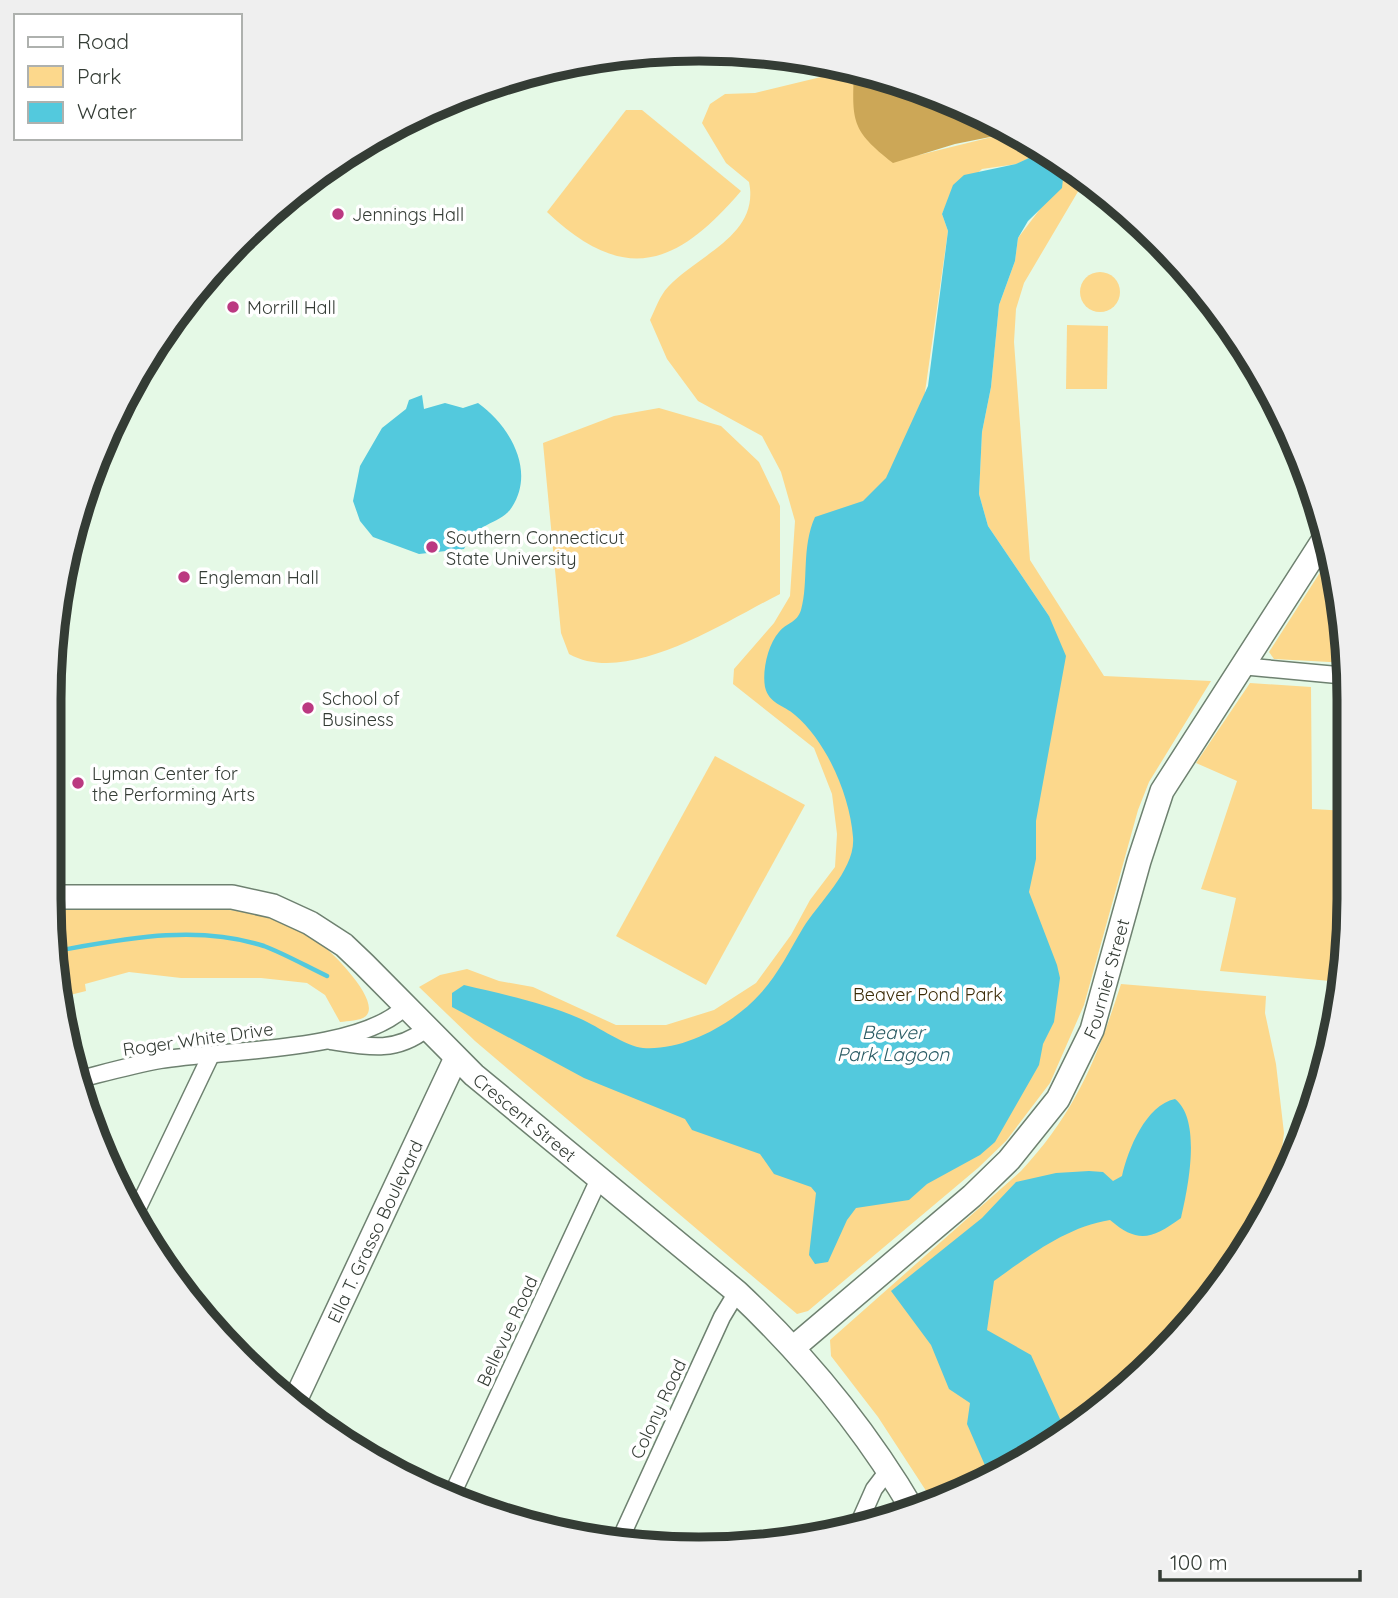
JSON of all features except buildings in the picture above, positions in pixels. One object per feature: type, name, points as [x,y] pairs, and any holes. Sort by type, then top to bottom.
[{"type":"main road","name":"Fournier Street","points":[[793,1348],[972,1196],[1009,1160],[1058,1099],[1092,1030],[1157,802],[1169,775],[1318,548]]},
{"type":"main road","name":"Crescent Street","points":[[61,897],[232,897],[273,906],[336,939],[456,1058],[598,1179],[737,1292],[793,1348],[833,1394],[907,1502]]},
{"type":"main road","name":"Ella T. Grasso Boulevard","points":[[298,1394],[456,1058]]},
{"type":"street","points":[[1241,666],[1336,675]]},
{"type":"street","name":"Roger White Drive","points":[[87,1077],[160,1060],[326,1040],[389,1020],[405,1007]]},
{"type":"street","name":"Roger White Drive","points":[[326,1040],[390,1047],[411,1042],[426,1029]]},
{"type":"street","points":[[140,1204],[211,1055]]},
{"type":"street","name":"Bellevue Road","points":[[455,1488],[598,1179]]},
{"type":"street","name":"Colony Road","points":[[624,1532],[722,1317],[737,1292]]},
{"type":"street","points":[[862,1515],[874,1489],[887,1472]]},
{"type":"green space","name":"Beaver Pond Park","points":[[828,75],[865,83],[919,155],[997,136],[1033,156],[1017,164],[982,169],[948,200],[942,214],[948,231],[925,392],[904,665],[1049,616],[988,526],[979,494],[982,432],[991,387],[999,305],[1015,261],[1018,238],[1063,179],[1058,172],[1080,188],[1024,283],[1016,309],[1014,342],[1030,560],[1104,676],[1211,681],[1149,782],[1138,810],[1084,1005],[1050,1083],[1006,1141],[978,1168],[808,1311],[797,1314],[475,1041],[419,987],[440,975],[467,969],[499,981],[533,987],[616,1025],[666,1025],[714,1010],[756,983],[835,867],[837,834],[832,794],[814,748],[733,684],[734,669],[774,623],[790,596],[795,521],[781,472],[762,436],[698,401],[667,359],[650,320],[668,287],[724,242],[745,216],[750,200],[749,182],[726,163],[702,123],[710,104],[725,94],[755,93]]},
{"type":"green space","points":[[626,110],[642,110],[741,191],[695,236],[672,250],[649,257],[626,258],[601,250],[575,235],[547,212]]},
{"type":"green space","points":[[1100,272],[1108,273],[1114,278],[1119,284],[1119,300],[1114,306],[1108,311],[1100,312],[1092,311],[1086,306],[1081,300],[1080,292],[1081,284],[1086,278],[1092,273]]},
{"type":"green space","points":[[1067,325],[1108,326],[1107,389],[1066,389]]},
{"type":"green space","points":[[659,408],[721,426],[759,462],[780,506],[780,594],[705,634],[647,657],[619,662],[593,662],[569,654],[561,633],[543,443],[614,416]]},
{"type":"green space","points":[[1323,568],[1335,662],[1274,659],[1269,652]]},
{"type":"green space","points":[[1250,683],[1311,687],[1312,809],[1337,810],[1337,899],[1331,981],[1220,971],[1236,898],[1201,889],[1237,781],[1196,763]]},
{"type":"green space","points":[[715,756],[805,805],[706,985],[616,936]]},
{"type":"green space","points":[[168,907],[224,910],[252,913],[279,921],[301,931],[327,949],[362,989],[369,1009],[366,1016],[340,1022],[325,995],[307,983],[261,978],[181,978],[129,972],[85,984],[86,991],[69,995],[61,909]]},
{"type":"green space","points":[[1121,984],[1266,996],[1265,1013],[1276,1064],[1284,1133],[1280,1160],[1251,1218],[1229,1253],[1205,1287],[1150,1350],[1087,1405],[1053,1429],[981,1471],[928,1494],[878,1417],[831,1356],[830,1340],[1021,1171],[1070,1106],[1103,1037]]},
{"type":"shaded area","points":[[854,81],[904,95],[997,136],[955,144],[893,163],[862,133],[857,124],[853,101]]},
{"type":"water","name":"Beaver Park Lagoon","points":[[1033,156],[1058,172],[1063,179],[1062,188],[1028,221],[1018,238],[1015,261],[999,305],[991,387],[982,432],[979,494],[988,526],[1049,616],[1066,656],[1036,821],[1036,859],[1029,892],[1060,978],[1054,1022],[1043,1044],[1039,1065],[995,1142],[980,1155],[927,1184],[909,1200],[856,1208],[847,1220],[828,1262],[815,1264],[809,1255],[816,1193],[811,1187],[774,1174],[760,1154],[692,1130],[685,1119],[584,1078],[452,1007],[452,993],[464,985],[523,999],[581,1019],[636,1047],[659,1048],[691,1040],[722,1025],[749,1005],[772,979],[849,861],[853,837],[842,788],[827,755],[807,726],[773,701],[767,693],[764,673],[769,650],[779,632],[797,618],[801,610],[808,541],[815,517],[863,501],[886,478],[928,386],[948,231],[942,214],[953,185],[964,175],[1016,164]]},
{"type":"water","points":[[422,395],[424,409],[445,403],[463,408],[478,403],[500,423],[516,449],[521,478],[519,493],[512,507],[501,518],[475,533],[464,549],[419,554],[373,537],[360,521],[353,501],[360,466],[382,428],[406,409],[409,400]]},
{"type":"water","points":[[1175,1099],[1183,1109],[1191,1138],[1187,1190],[1181,1218],[1162,1231],[1145,1236],[1129,1233],[1110,1220],[1078,1229],[1049,1244],[994,1281],[987,1330],[1031,1355],[1062,1423],[986,1468],[967,1424],[970,1403],[949,1389],[931,1345],[891,1291],[982,1218],[1016,1182],[1056,1173],[1089,1171],[1103,1172],[1113,1181],[1122,1176],[1140,1130],[1155,1110]]},
{"type":"waterway","points":[[64,950],[134,938],[212,936],[264,946],[327,976]]},
{"type":"place","name":"Jennings Hall","points":[[338,214]]},
{"type":"place","name":"Morrill Hall","points":[[233,307]]},
{"type":"place","name":"Southern Connecticut State University","points":[[432,547]]},
{"type":"place","name":"Engleman Hall","points":[[184,577]]},
{"type":"place","name":"School of Business","points":[[308,708]]},
{"type":"place","name":"Lyman Center for the Performing Arts","points":[[78,783]]}]
